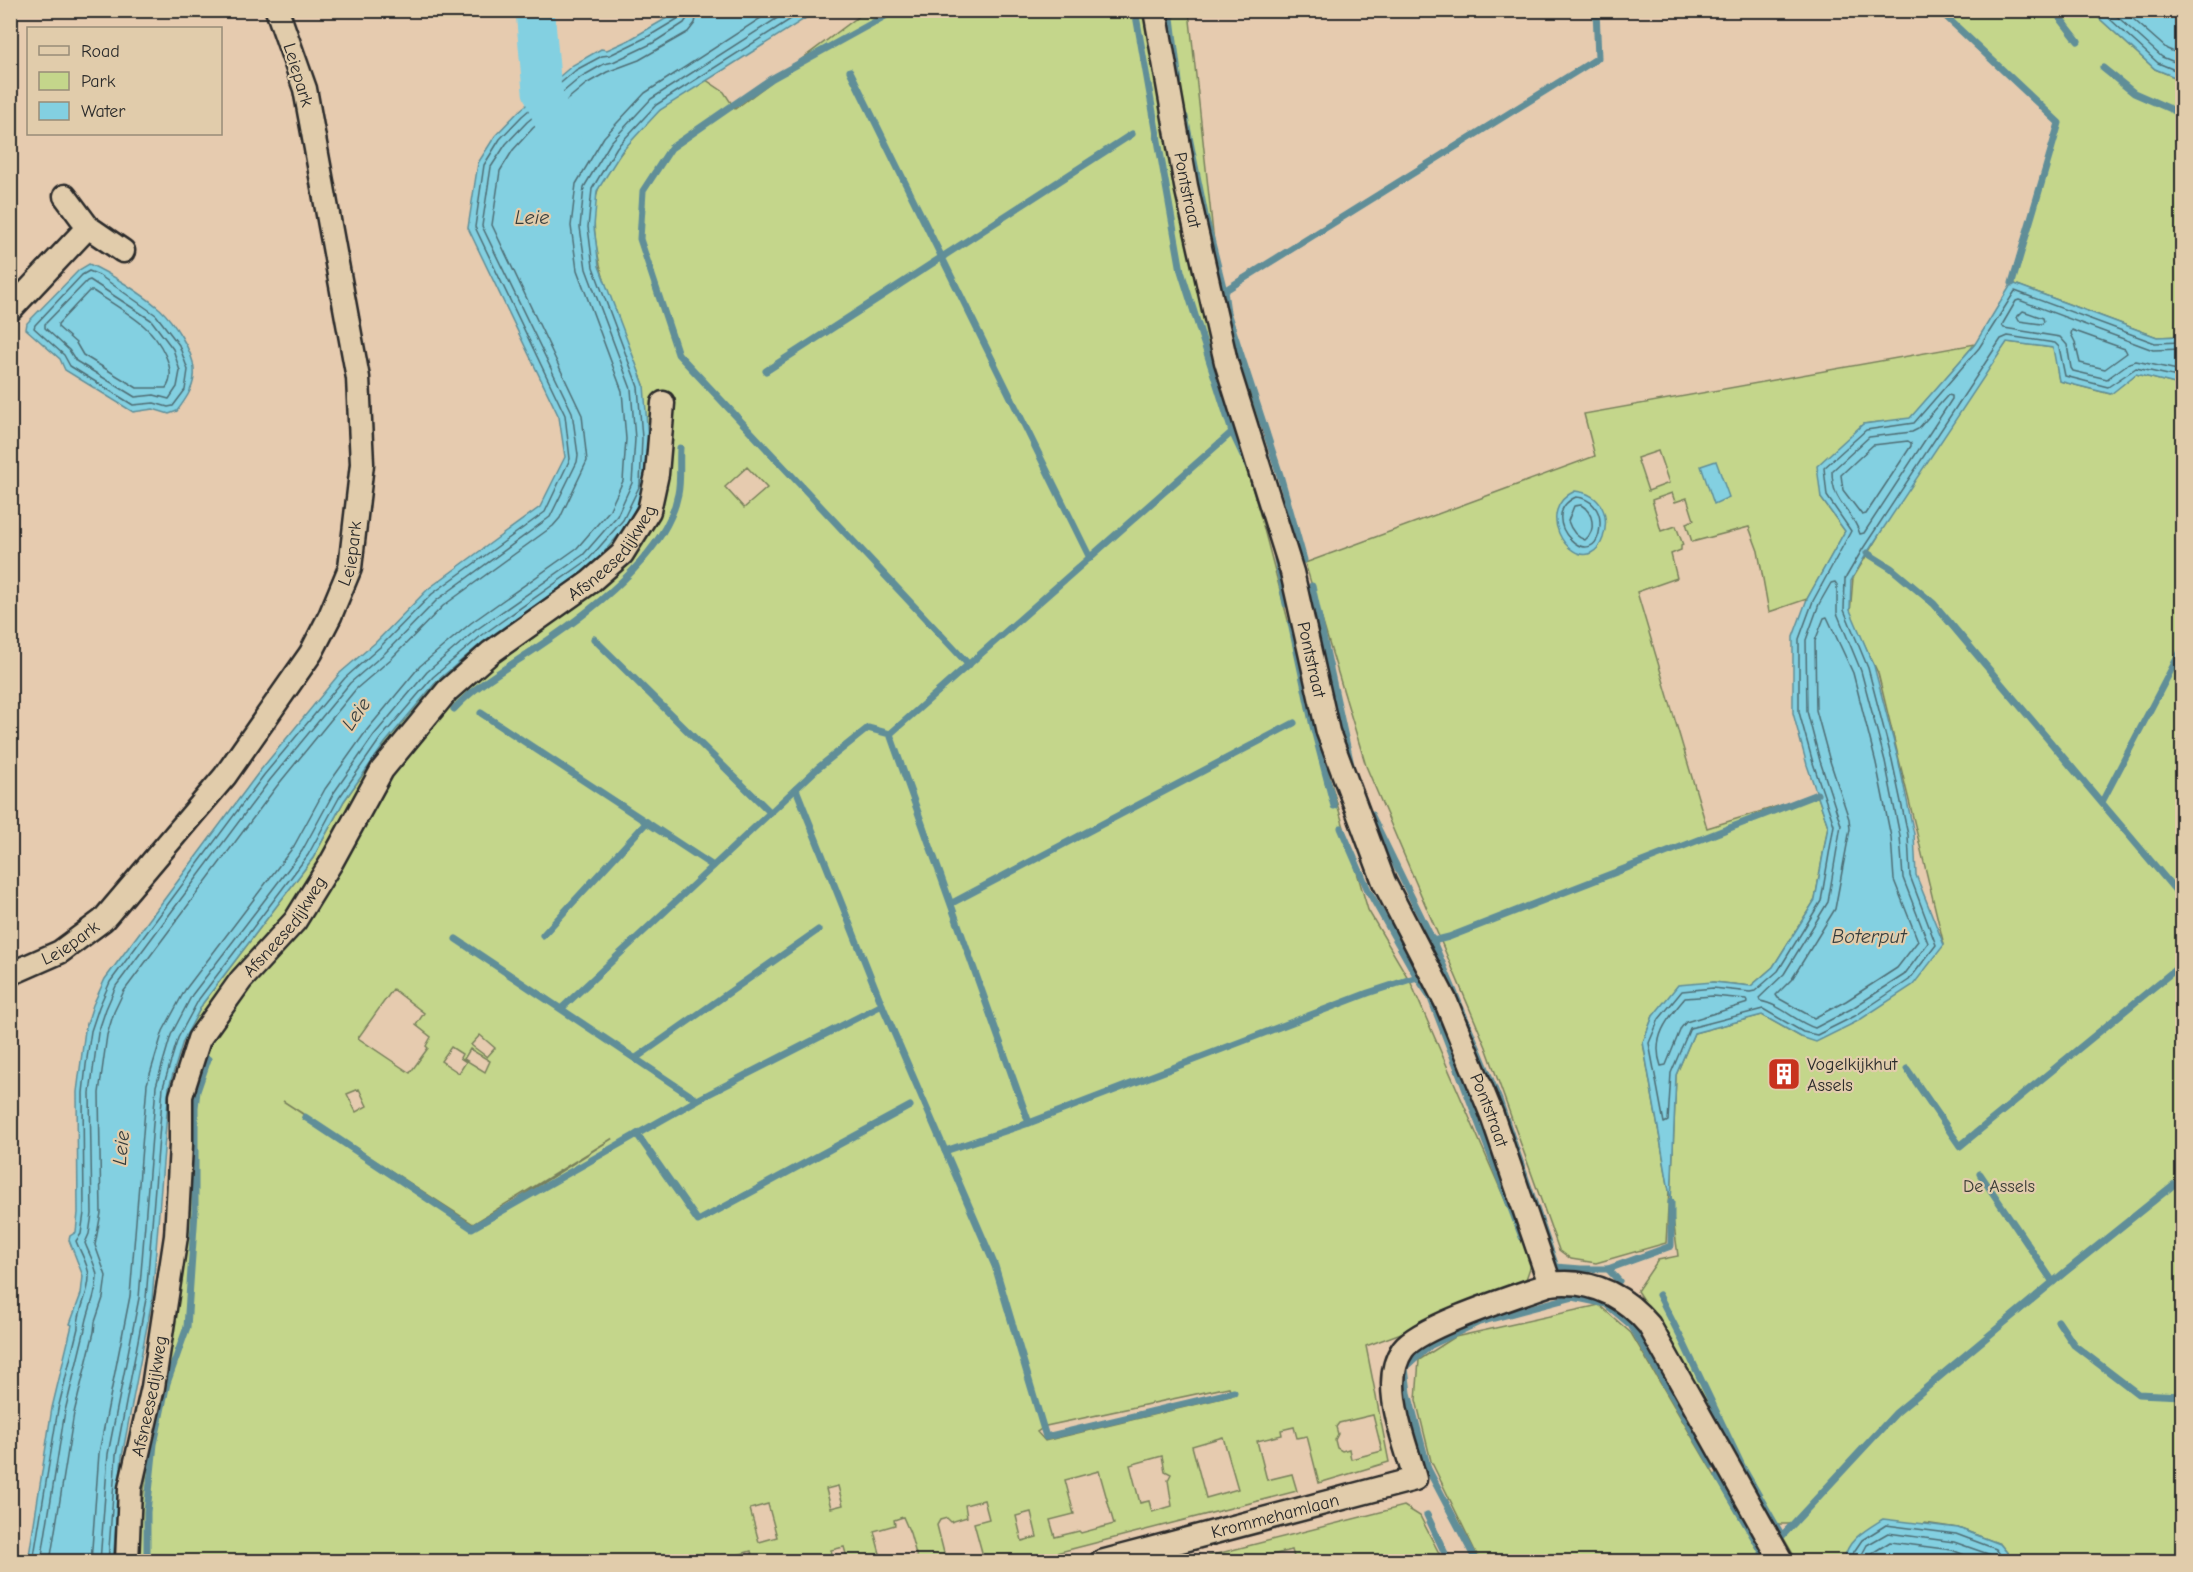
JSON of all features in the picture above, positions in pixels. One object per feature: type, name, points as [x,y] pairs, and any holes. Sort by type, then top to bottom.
[{"type":"street","name":"Leiepark","points":[[10,974],[60,952],[103,920],[225,776],[311,653],[330,616],[350,568],[362,464],[358,378],[305,89],[277,10]]},
{"type":"street","name":"Pontstraat","points":[[1155,10],[1186,186],[1226,362],[1292,572],[1328,732],[1384,882],[1446,1002],[1492,1115],[1550,1284]]},
{"type":"street","points":[[64,196],[88,227],[123,251]]},
{"type":"street","points":[[10,310],[88,227]]},
{"type":"street","name":"Afsneesedijkweg","points":[[127,1562],[130,1488],[153,1387],[176,1236],[182,1145],[181,1096],[199,1039],[241,980],[295,921],[331,863],[382,770],[447,691],[490,653],[590,582],[622,555],[649,511],[657,474],[663,403]]},
{"type":"street","points":[[1550,1284],[1568,1282],[1620,1297],[1649,1325],[1782,1562]]},
{"type":"street","name":"Krommehamlaan","points":[[1101,1562],[1415,1479],[1398,1416],[1393,1386],[1394,1367],[1402,1349],[1414,1338],[1436,1327],[1550,1284]]},
{"type":"green space","points":[[866,11],[1189,11],[1219,289],[1260,421],[1238,441],[1368,910],[1411,983],[1532,1262],[1523,1288],[1366,1346],[1389,1462],[1319,1483],[1307,1436],[1297,1438],[1294,1427],[1281,1430],[1282,1435],[1257,1441],[1267,1480],[1292,1474],[1297,1491],[1025,1561],[962,1561],[983,1556],[974,1523],[989,1519],[984,1500],[965,1505],[967,1517],[951,1522],[947,1518],[940,1520],[937,1525],[946,1561],[908,1561],[917,1558],[903,1517],[894,1520],[895,1525],[874,1531],[882,1561],[848,1561],[844,1547],[831,1550],[834,1562],[773,1561],[771,1556],[754,1561],[751,1551],[727,1558],[727,1562],[136,1562],[183,1177],[201,1052],[183,1041],[203,1003],[313,858],[344,801],[385,743],[437,680],[484,641],[644,385],[616,315],[600,265],[595,240],[594,216],[600,184],[624,149],[653,116],[706,80],[724,92],[735,109]],"holes":[[[747,467],[767,488],[744,508],[725,487]],[[393,989],[424,1013],[416,1025],[431,1037],[426,1046],[428,1048],[410,1073],[358,1038]],[[480,1035],[495,1048],[487,1057],[471,1045]],[[451,1047],[462,1054],[460,1058],[466,1062],[459,1073],[441,1061]],[[470,1049],[490,1061],[485,1072],[464,1059]],[[359,1089],[367,1106],[356,1112],[347,1094]],[[283,1101],[473,1224],[613,1138],[472,1228]],[[1229,1387],[1231,1396],[1045,1441],[1037,1432],[1046,1426]],[[1373,1415],[1382,1451],[1351,1459],[1349,1449],[1342,1451],[1337,1448],[1335,1440],[1338,1434],[1336,1427],[1339,1423]],[[1223,1437],[1238,1489],[1206,1498],[1192,1446]],[[1162,1456],[1165,1471],[1171,1474],[1168,1480],[1172,1506],[1152,1512],[1149,1501],[1140,1503],[1130,1465]],[[1099,1471],[1114,1524],[1055,1537],[1050,1520],[1074,1514],[1065,1480]],[[838,1486],[843,1505],[831,1508],[826,1489]],[[768,1504],[777,1537],[759,1542],[750,1509]],[[1031,1512],[1037,1537],[1022,1541],[1016,1516]]]},
{"type":"green space","points":[[1937,11],[2092,11],[2155,69],[2182,80],[2182,336],[2157,337],[2012,283],[2057,123]]},
{"type":"green space","name":"De Assels","points":[[2007,342],[2054,348],[2059,381],[2110,394],[2136,374],[2179,385],[2182,383],[2182,1561],[2014,1561],[2000,1544],[1958,1528],[1925,1523],[1845,1554],[1844,1561],[1797,1561],[1780,1532],[1797,1524],[1755,1524],[1655,1318],[1637,1291],[1658,1260],[1678,1256],[1671,1202],[1676,1075],[1694,1033],[1762,1015],[1801,1037],[1944,945],[1878,673],[1850,614],[1853,578],[1928,453]]},
{"type":"green space","points":[[1975,344],[1910,419],[1863,424],[1821,498],[1845,531],[1807,599],[1769,612],[1758,551],[1749,527],[1692,542],[1686,523],[1694,520],[1687,498],[1675,502],[1672,493],[1652,500],[1661,531],[1676,526],[1683,545],[1681,550],[1671,554],[1677,578],[1637,592],[1707,828],[1817,794],[1828,826],[1815,900],[1773,967],[1751,986],[1713,982],[1653,1016],[1643,1042],[1669,1190],[1666,1243],[1596,1263],[1571,1259],[1559,1250],[1486,1047],[1366,766],[1305,563],[1595,456],[1584,414]],"holes":[[[1658,451],[1669,483],[1648,491],[1637,458]]]},
{"type":"green space","points":[[1599,1305],[1631,1333],[1765,1561],[1480,1561],[1431,1461],[1416,1400],[1419,1360],[1455,1337]]},
{"type":"green space","points":[[1404,1506],[1420,1516],[1443,1561],[1295,1561],[1292,1550],[1264,1557],[1265,1561],[1189,1561]]},
{"type":"water","name":"Leie","points":[[679,11],[817,11],[660,110],[622,151],[597,191],[594,227],[599,266],[644,385],[648,439],[646,486],[628,524],[593,565],[484,641],[437,681],[385,743],[344,801],[313,858],[203,1003],[183,1041],[169,1087],[152,1300],[122,1456],[113,1561],[28,1562],[52,1408],[72,1325],[70,1324],[81,1294],[83,1276],[69,1240],[70,1236],[76,1232],[78,1213],[77,1092],[85,1030],[93,1005],[105,979],[259,772],[340,673],[375,643],[428,589],[540,507],[565,457],[559,417],[468,228],[478,163],[495,136],[518,112],[573,65],[601,49],[607,50],[629,40]]},
{"type":"water","points":[[2092,11],[2182,11],[2182,80],[2155,69]]},
{"type":"water","points":[[89,264],[135,290],[160,309],[182,337],[193,362],[194,375],[190,392],[177,411],[169,414],[153,409],[133,412],[65,370],[60,359],[26,329],[27,323],[79,270]]},
{"type":"water","name":"Boterput","points":[[2012,283],[2157,337],[2182,336],[2182,383],[2179,385],[2136,374],[2111,394],[2059,381],[2053,348],[2007,342],[1867,553],[1851,581],[1850,610],[1874,666],[1898,758],[1914,834],[1916,875],[1944,945],[1913,985],[1858,1021],[1816,1042],[1801,1037],[1762,1015],[1694,1033],[1676,1075],[1671,1202],[1643,1042],[1653,1016],[1678,985],[1713,982],[1751,986],[1773,967],[1815,900],[1828,826],[1807,765],[1793,713],[1793,637],[1807,599],[1845,531],[1821,498],[1817,466],[1863,424],[1910,418],[1975,344]]},
{"type":"water","points":[[1716,461],[1729,497],[1714,504],[1701,466]]},
{"type":"water","points":[[1575,491],[1592,496],[1602,507],[1604,514],[1603,538],[1591,553],[1582,554],[1573,551],[1559,533],[1556,522],[1557,510],[1563,500]]},
{"type":"water","points":[[1883,1519],[1958,1528],[2000,1544],[2014,1561],[1844,1561],[1853,1541]]},
{"type":"waterway","points":[[535,10],[542,91],[562,142]]},
{"type":"waterway","points":[[896,10],[771,79],[671,148],[643,191],[640,239],[678,354],[969,665]]},
{"type":"waterway","points":[[890,734],[1232,432],[1181,271],[1135,10]]},
{"type":"waterway","points":[[1170,10],[1179,82]]},
{"type":"waterway","points":[[1304,560],[1280,475],[1227,312],[1224,291],[1598,58],[1596,10]]},
{"type":"waterway","points":[[1939,10],[2059,123],[2012,283]]},
{"type":"waterway","points":[[2054,10],[2078,41]]},
{"type":"waterway","points":[[2103,68],[2134,93],[2182,114]]},
{"type":"waterway","points":[[850,71],[1090,558]]},
{"type":"waterway","points":[[1185,117],[1205,215],[1224,291]]},
{"type":"waterway","points":[[766,371],[1132,134]]},
{"type":"waterway","points":[[1232,432],[1248,466]]},
{"type":"waterway","points":[[454,709],[482,684],[577,620],[621,583],[641,562],[658,540],[670,517],[678,494],[680,448]]},
{"type":"waterway","points":[[1867,553],[1891,568],[1934,604],[2182,898]]},
{"type":"waterway","points":[[1277,559],[1286,604]]},
{"type":"waterway","points":[[1312,586],[1351,765]]},
{"type":"waterway","points":[[1291,623],[1312,722],[1334,806]]},
{"type":"waterway","points":[[594,639],[770,812]]},
{"type":"waterway","points":[[2102,802],[2182,649]]},
{"type":"waterway","points":[[481,713],[713,866]]},
{"type":"waterway","points":[[952,903],[1294,723]]},
{"type":"waterway","points":[[562,1008],[818,768],[868,728],[890,734],[1029,1123]]},
{"type":"waterway","points":[[796,789],[882,1005],[995,1266],[1046,1437],[1234,1392]]},
{"type":"waterway","points":[[1371,814],[1433,941],[1449,937],[1817,794]]},
{"type":"waterway","points":[[543,935],[647,822]]},
{"type":"waterway","points":[[1341,828],[1368,890],[1417,977]]},
{"type":"waterway","points":[[636,1058],[818,930]]},
{"type":"waterway","points":[[305,1117],[472,1228],[697,1100],[456,939]]},
{"type":"waterway","points":[[1433,941],[1499,1100],[1556,1267],[1608,1269]]},
{"type":"waterway","points":[[1907,1069],[1960,1146],[2182,964]]},
{"type":"waterway","points":[[945,1151],[1029,1123],[1368,993],[1417,977],[1430,996],[1522,1237]]},
{"type":"waterway","points":[[697,1100],[882,1005]]},
{"type":"waterway","points":[[147,1562],[147,1512],[154,1444],[167,1383],[187,1327],[195,1212],[195,1107],[197,1091],[208,1059]]},
{"type":"waterway","points":[[637,1134],[698,1221],[910,1106]]},
{"type":"waterway","points":[[1980,1174],[2053,1282]]},
{"type":"waterway","points":[[1659,1295],[1743,1468],[1782,1536],[1896,1413],[2182,1178]]},
{"type":"waterway","points":[[1619,1281],[1608,1269],[1671,1246],[1671,1202]]},
{"type":"waterway","points":[[1477,1562],[1428,1469],[1408,1393],[1405,1368],[1431,1345],[1479,1322],[1573,1297],[1606,1304],[1631,1325],[1713,1466]]},
{"type":"waterway","points":[[2058,1321],[2074,1345],[2138,1394],[2182,1396]]},
{"type":"waterway","points":[[1718,1476],[1768,1562]]},
{"type":"waterway","points":[[1427,1515],[1449,1562]]},
{"type":"place","name":"Vogelkijkhut Assels","points":[[1784,1074]]}]
